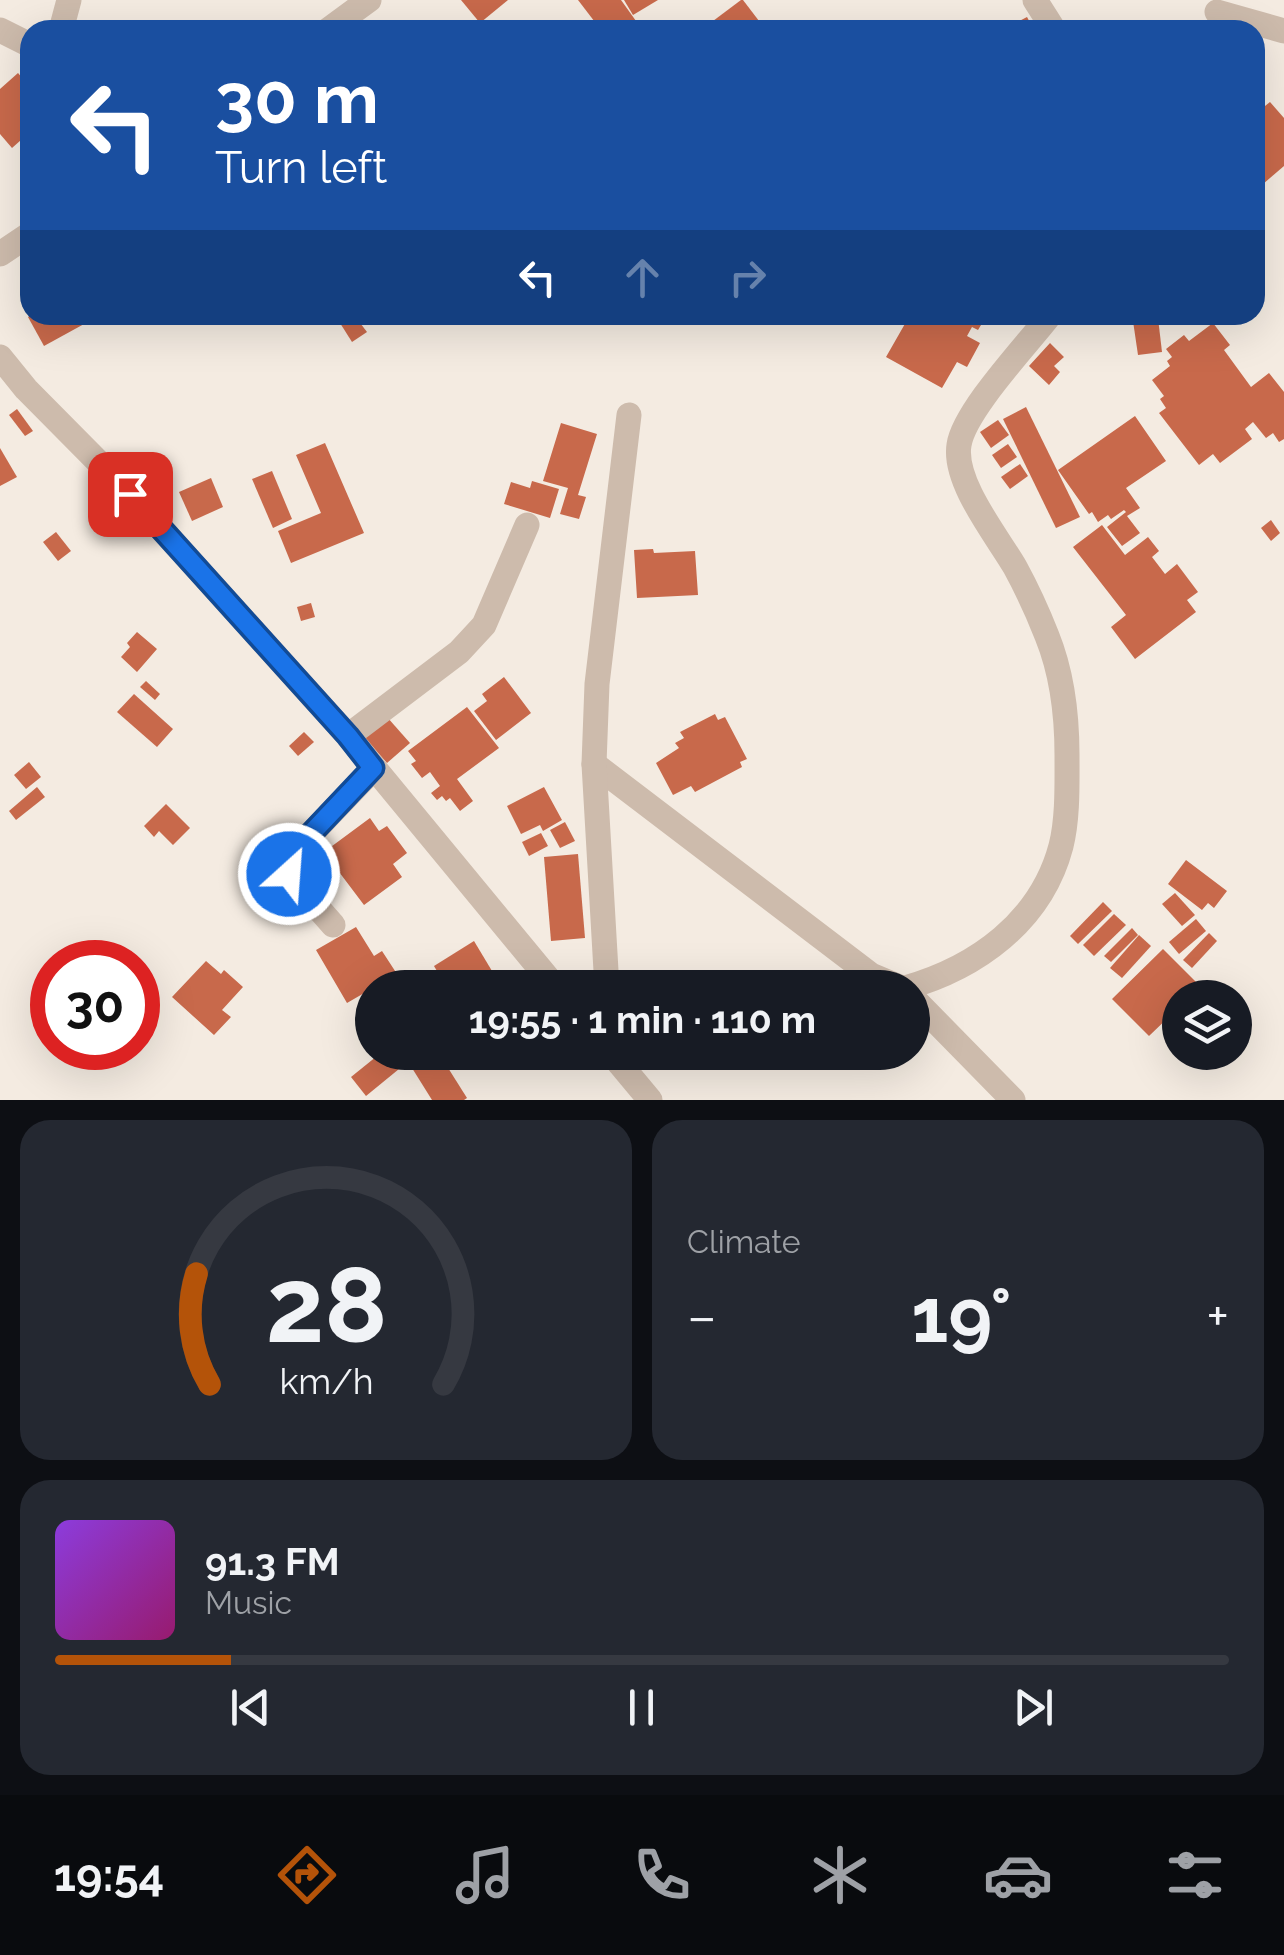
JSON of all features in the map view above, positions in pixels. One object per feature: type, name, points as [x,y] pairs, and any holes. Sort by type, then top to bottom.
[{"type":"street","points":[[342,20],[369,0]]},
{"type":"street","points":[[930,981],[988,952],[1036,902],[1061,847],[1067,787],[1067,713],[1049,640],[1016,570],[971,494],[960,469],[958,447],[966,420],[1042,325]]},
{"type":"street","points":[[0,357],[26,389],[130,494],[348,736],[541,970]]},
{"type":"street","points":[[606,970],[594,764],[597,684],[629,415]]},
{"type":"street","points":[[348,736],[459,652],[484,624],[527,524]]},
{"type":"street","points":[[594,764],[862,970]]},
{"type":"street","points":[[333,925],[289,874],[288,858],[373,768]]},
{"type":"street","points":[[930,1015],[1013,1100]]},
{"type":"street","points":[[624,1070],[650,1100]]},
{"type":"building","points":[[461,0],[508,0],[484,20],[478,20]]},
{"type":"building","points":[[578,0],[621,0],[635,20],[593,20]]},
{"type":"building","points":[[624,0],[658,0],[633,15]]},
{"type":"building","points":[[741,0],[758,20],[714,20]]},
{"type":"building","points":[[18,73],[20,75],[20,141],[12,148],[0,134],[0,89]]},
{"type":"building","points":[[1270,102],[1284,118],[1284,166],[1265,182],[1265,106]]},
{"type":"building","points":[[32,325],[82,325],[44,346]]},
{"type":"building","points":[[341,325],[362,325],[367,332],[352,342]]},
{"type":"building","points":[[904,325],[981,325],[978,330],[972,327],[967,336],[980,343],[967,367],[957,362],[942,388],[886,357]]},
{"type":"building","points":[[1134,325],[1159,325],[1162,352],[1138,355]]},
{"type":"building","points":[[1215,325],[1230,345],[1224,350],[1251,387],[1269,373],[1284,392],[1284,439],[1279,442],[1273,433],[1266,438],[1253,422],[1245,429],[1252,439],[1220,463],[1213,454],[1199,465],[1159,413],[1166,408],[1160,399],[1164,396],[1152,380],[1170,366],[1167,361],[1172,357],[1166,349],[1184,335],[1189,341]]},
{"type":"building","points":[[1050,343],[1064,357],[1054,366],[1060,372],[1049,385],[1029,366]]},
{"type":"building","points":[[1026,407],[1080,517],[1056,528],[1003,419]]},
{"type":"building","points":[[17,409],[33,431],[25,436],[9,415]]},
{"type":"building","points":[[1135,416],[1166,461],[1126,488],[1140,508],[1127,516],[1140,533],[1122,546],[1107,527],[1126,512],[1111,519],[1108,515],[1098,522],[1058,470]]},
{"type":"building","points":[[998,420],[1009,435],[991,448],[980,432]]},
{"type":"building","points":[[561,423],[597,434],[578,495],[586,497],[579,519],[560,514],[568,488],[543,481]]},
{"type":"building","points":[[325,443],[364,533],[291,563],[278,531],[321,513],[296,455]]},
{"type":"building","points":[[1008,444],[1017,457],[1001,468],[992,455]]},
{"type":"building","points":[[0,448],[17,477],[0,486]]},
{"type":"building","points":[[1020,464],[1028,476],[1010,489],[1001,477]]},
{"type":"building","points":[[272,471],[292,519],[273,528],[252,479]]},
{"type":"building","points":[[211,478],[223,507],[192,521],[179,492]]},
{"type":"building","points":[[532,481],[559,489],[550,518],[504,504],[511,482],[530,488]]},
{"type":"building","points":[[1271,520],[1280,533],[1271,541],[1261,528]]},
{"type":"building","points":[[1102,525],[1125,555],[1148,537],[1159,551],[1152,557],[1165,574],[1177,564],[1198,592],[1187,600],[1196,612],[1135,659],[1111,627],[1126,615],[1073,547]]},
{"type":"building","points":[[56,532],[71,551],[58,561],[43,542]]},
{"type":"building","points":[[653,549],[654,553],[695,551],[698,595],[637,598],[634,550]]},
{"type":"building","points":[[311,603],[315,617],[301,621],[297,607]]},
{"type":"building","points":[[137,632],[157,649],[137,672],[121,657]]},
{"type":"building","points":[[504,677],[531,713],[496,740],[474,711],[487,701],[482,694]]},
{"type":"building","points":[[146,681],[160,694],[155,700],[140,687]]},
{"type":"building","points":[[134,694],[173,729],[157,747],[117,712]]},
{"type":"building","points":[[467,707],[499,748],[457,779],[473,801],[460,811],[450,798],[446,801],[442,796],[437,800],[431,793],[440,786],[430,772],[422,778],[411,764],[416,761],[408,751]]},
{"type":"building","points":[[715,714],[718,720],[725,717],[747,759],[740,762],[742,767],[695,792],[691,786],[673,795],[656,763],[679,748],[675,743],[684,738],[680,732]]},
{"type":"building","points":[[387,717],[410,743],[387,763],[364,737]]},
{"type":"building","points":[[304,732],[314,742],[298,756],[289,746]]},
{"type":"building","points":[[29,762],[41,777],[26,789],[14,775]]},
{"type":"building","points":[[37,787],[45,797],[16,820],[9,811]]},
{"type":"building","points":[[544,787],[562,820],[543,831],[540,825],[521,834],[507,806]]},
{"type":"building","points":[[166,804],[190,828],[173,845],[159,831],[154,837],[144,826]]},
{"type":"building","points":[[370,818],[379,831],[387,826],[407,853],[393,864],[402,877],[364,905],[324,852]]},
{"type":"building","points":[[565,822],[575,841],[560,848],[550,830]]},
{"type":"building","points":[[541,833],[548,846],[529,856],[522,842]]},
{"type":"building","points":[[578,854],[585,938],[551,941],[544,857]]},
{"type":"building","points":[[1186,860],[1227,891],[1214,908],[1208,903],[1202,910],[1168,884]]},
{"type":"building","points":[[1175,893],[1195,915],[1182,926],[1162,904]]},
{"type":"building","points":[[1103,902],[1112,911],[1078,944],[1070,936]]},
{"type":"building","points":[[1114,914],[1126,925],[1094,956],[1083,945]]},
{"type":"building","points":[[1196,919],[1206,931],[1179,954],[1169,942]]},
{"type":"building","points":[[356,927],[374,956],[382,951],[394,970],[355,970],[355,998],[347,1003],[316,950]]},
{"type":"building","points":[[1132,928],[1138,935],[1111,962],[1104,956]]},
{"type":"building","points":[[1209,933],[1217,941],[1192,968],[1183,960]]},
{"type":"building","points":[[1139,935],[1151,946],[1122,978],[1110,968]]},
{"type":"building","points":[[474,941],[491,970],[436,970],[434,966]]},
{"type":"building","points":[[1163,949],[1194,980],[1162,980],[1162,1024],[1149,1036],[1112,999]]},
{"type":"building","points":[[206,961],[243,987],[222,1010],[231,1017],[214,1035],[172,997]]},
{"type":"building","points":[[360,1070],[398,1070],[366,1096],[351,1077]]},
{"type":"building","points":[[413,1070],[449,1070],[467,1098],[432,1100]]},
{"type":"route","points":[[130,494],[373,768],[288,858],[289,874]]}]
